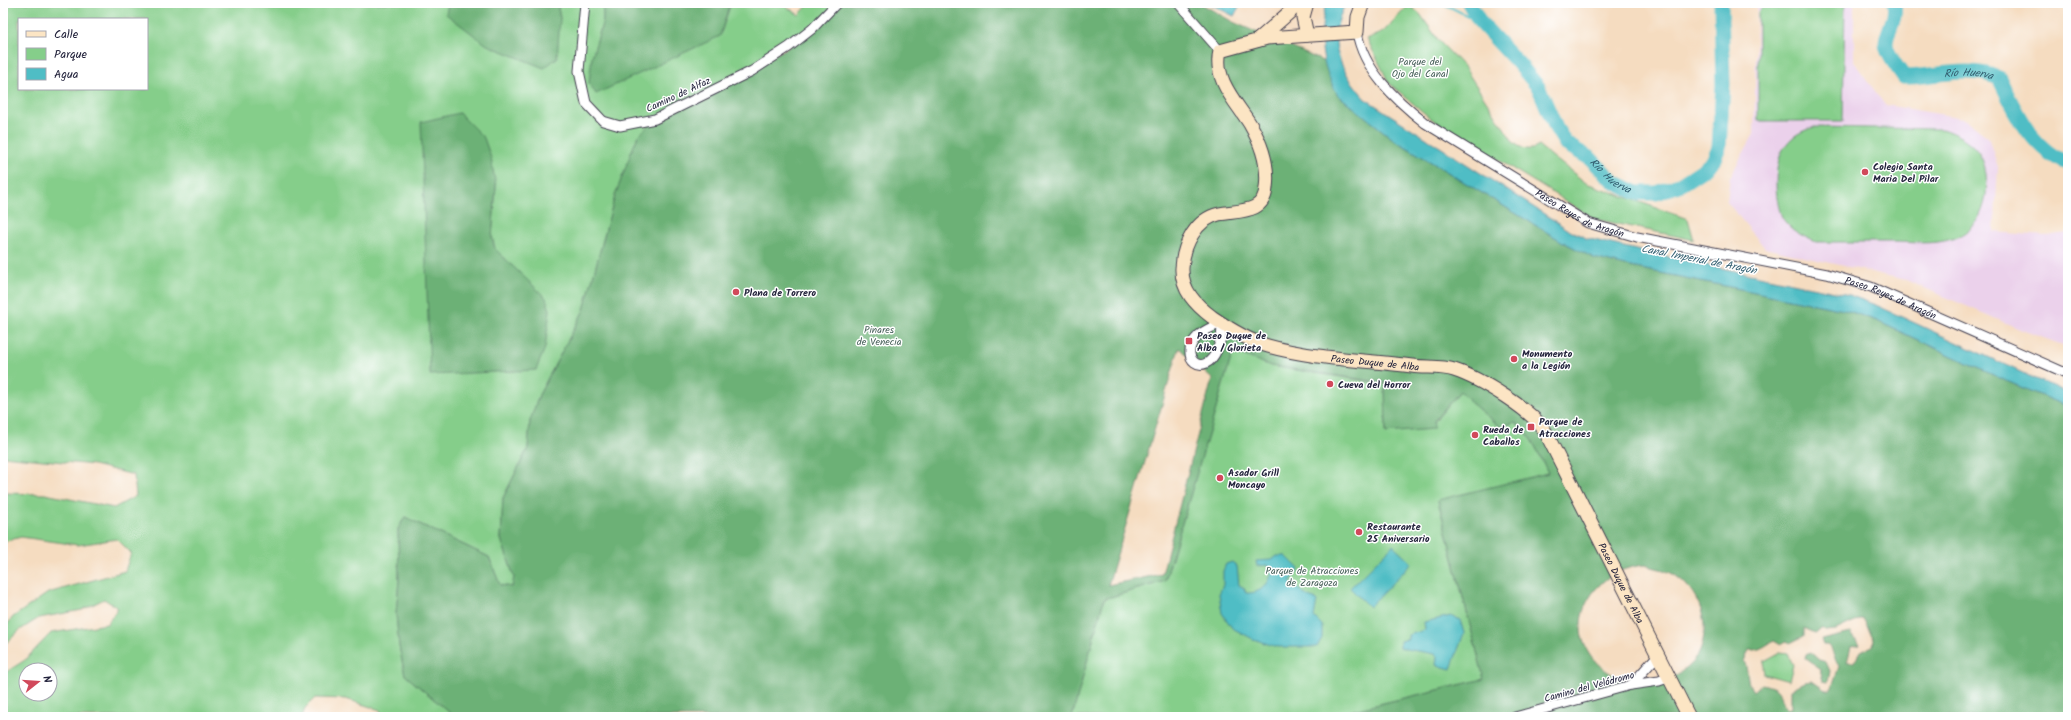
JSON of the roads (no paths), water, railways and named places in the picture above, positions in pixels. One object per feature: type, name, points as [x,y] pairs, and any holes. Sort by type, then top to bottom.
[{"type":"street","name":"Camino de Alfaz","points":[[585,3],[579,71],[586,103],[603,121],[620,126],[655,119],[752,71],[812,30],[837,3]]},
{"type":"street","points":[[1178,3],[1220,51],[1258,40],[1357,32]]},
{"type":"street","points":[[1258,40],[1300,3]]},
{"type":"street","points":[[1307,3],[1303,17],[1311,35]]},
{"type":"street","name":"Paseo Reyes de Aragón","points":[[1363,3],[1358,17],[1357,32],[1363,53],[1379,78],[1397,100],[1425,123],[1588,223],[1638,237],[1827,274],[1871,287],[2068,374]]},
{"type":"street","name":"Paseo Duque de Alba","points":[[1220,51],[1218,66],[1223,82],[1256,135],[1266,168],[1266,190],[1259,205],[1245,211],[1219,214],[1210,217],[1197,228],[1186,247],[1182,268],[1186,289],[1198,305],[1221,323],[1267,346],[1301,353],[1452,370],[1486,386],[1534,417],[1546,433],[1668,678],[1689,717]]},
{"type":"street","points":[[1221,323],[1222,339],[1210,362],[1199,364],[1191,359],[1189,353],[1195,338],[1221,323]]},
{"type":"street","points":[[1222,339],[1237,332]]},
{"type":"street","points":[[1631,685],[1658,656]]},
{"type":"street","name":"Camino del Velódromo","points":[[1515,717],[1631,685],[1659,681],[1668,678]]},
{"type":"water","points":[[1213,3],[1235,3],[1240,5],[1234,16],[1212,5]]},
{"type":"water","name":"Canal Imperial de Aragón","points":[[1326,3],[1346,3],[1336,30],[1338,54],[1349,78],[1367,100],[1569,230],[1586,238],[1645,252],[1849,295],[1878,306],[2068,394],[2068,407],[2004,380],[1877,321],[1849,311],[1626,266],[1594,258],[1563,242],[1393,139],[1338,95],[1327,73],[1322,50],[1323,15]]},
{"type":"water","points":[[1393,545],[1412,563],[1369,607],[1350,588]]},
{"type":"water","points":[[1277,556],[1286,556],[1299,569],[1290,582],[1308,597],[1317,600],[1314,617],[1322,625],[1322,638],[1317,647],[1277,647],[1253,639],[1232,628],[1222,613],[1219,594],[1223,585],[1223,571],[1226,564],[1232,562],[1237,566],[1239,585],[1244,588],[1246,593],[1251,593],[1260,590],[1267,584],[1272,571],[1268,565],[1257,566],[1256,561],[1272,560]]},
{"type":"water","points":[[1451,616],[1460,620],[1464,633],[1451,669],[1436,665],[1437,657],[1435,654],[1400,648],[1400,641],[1408,639],[1408,635],[1425,630],[1424,622]]},
{"type":"waterway","points":[[1442,3],[1480,22]]},
{"type":"waterway","name":"Río Huerva","points":[[1469,3],[1480,22],[1539,88],[1556,128],[1566,144],[1591,159],[1614,182],[1637,193],[1657,193],[1681,184],[1704,169],[1713,161],[1719,147],[1723,85],[1721,3]]},
{"type":"waterway","name":"Río Huerva","points":[[1894,3],[1895,9],[1886,43],[1888,52],[1904,77],[1976,72],[1999,78],[2018,116],[2034,139],[2055,157],[2068,163]]},
{"type":"place","name":"Colegio Santa Maria Del Pilar","points":[[1865,172]]},
{"type":"place","name":"Plana de Torrero","points":[[736,292]]},
{"type":"place","name":"Paseo Duque de Alba / Glorieta","points":[[1189,341]]},
{"type":"place","name":"Monumento a la Legión","points":[[1514,359]]},
{"type":"place","name":"Cueva del Horror","points":[[1330,384]]},
{"type":"place","name":"Parque de Atracciones","points":[[1531,427]]},
{"type":"place","name":"Rueda de Caballos","points":[[1475,435]]},
{"type":"place","name":"Asador Grill Moncayo","points":[[1220,478]]},
{"type":"place","name":"Restaurante 25 Aniversario","points":[[1359,532]]},
{"type":"park label","name":"Parque del Ojo del Canal","points":[[1420,66]]},
{"type":"park label","name":"Pinares de Venecia","points":[[879,334]]},
{"type":"park label","name":"Parque de Atracciones de Zaragoza","points":[[1312,576]]}]
